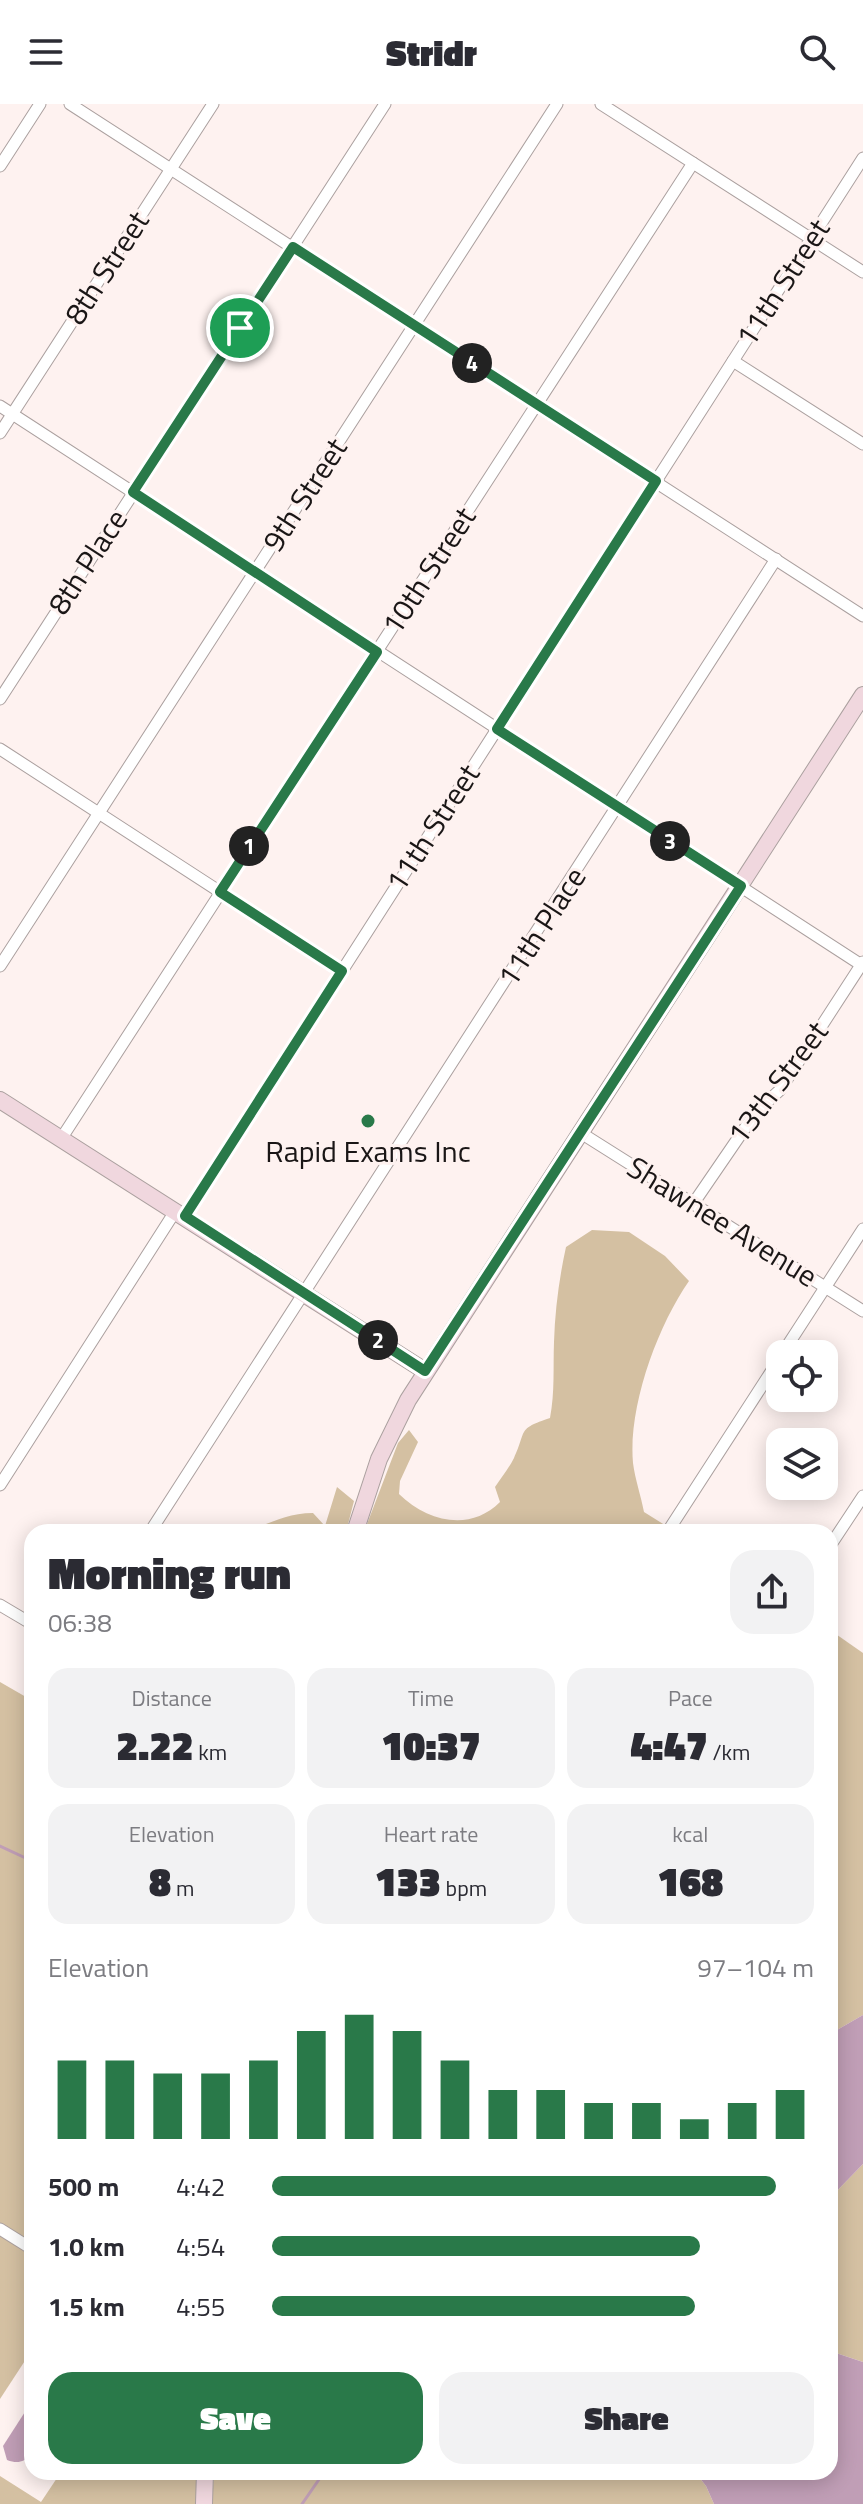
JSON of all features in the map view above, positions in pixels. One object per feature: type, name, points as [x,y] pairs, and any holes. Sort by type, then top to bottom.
[{"type":"main road","points":[[358,1524],[379,1459],[425,1371],[863,695]]},
{"type":"main road","points":[[0,1100],[425,1371]]},
{"type":"main road","points":[[204,2504],[205,2480]]},
{"type":"street","points":[[0,166],[40,104]]},
{"type":"street","points":[[70,104],[863,616]]},
{"type":"street","name":"8th Street","points":[[0,433],[213,104]]},
{"type":"street","name":"8th Place","points":[[0,699],[385,104]]},
{"type":"street","name":"9th Street","points":[[0,966],[557,104]]},
{"type":"street","points":[[601,104],[863,272]]},
{"type":"street","name":"11th Street","points":[[0,1485],[342,971],[863,158]]},
{"type":"street","name":"10th Street","points":[[61,1139],[693,163]]},
{"type":"street","points":[[733,361],[863,444]]},
{"type":"street","points":[[0,406],[863,964]]},
{"type":"street","name":"11th Place","points":[[155,1524],[619,808],[776,559]]},
{"type":"street","points":[[0,749],[342,971]]},
{"type":"street","name":"13th Street","points":[[693,1204],[756,1112],[780,1090],[863,964]]},
{"type":"street","name":"Shawnee Avenue","points":[[581,1133],[863,1311]]},
{"type":"street","points":[[791,1340],[863,1229]]},
{"type":"street","points":[[673,1524],[766,1379]]},
{"type":"street","points":[[838,1534],[863,1496]]},
{"type":"street","points":[[0,1605],[24,1619]]},
{"type":"street","points":[[0,2229],[24,2244]]},
{"type":"shaded area","points":[[592,1230],[629,1232],[665,1256],[689,1281],[656,1344],[635,1417],[633,1463],[644,1512],[663,1524],[367,1524],[398,1443],[409,1430],[418,1442],[400,1481],[399,1494],[410,1504],[436,1517],[463,1520],[476,1517],[500,1502],[495,1487],[514,1458],[524,1432],[550,1418],[556,1306],[566,1247]]},
{"type":"shaded area","points":[[337,1487],[354,1501],[348,1524],[326,1524]]},
{"type":"shaded area","points":[[313,1513],[323,1524],[267,1524],[284,1518]]},
{"type":"shaded area","points":[[838,1636],[863,1653],[863,2015],[838,2029]]},
{"type":"shaded area","points":[[0,1682],[24,1696],[24,2239],[0,2224]]},
{"type":"shaded area","points":[[863,2015],[863,2164],[838,2190],[838,2029]]},
{"type":"shaded area","points":[[863,2164],[863,2362],[838,2354],[838,2190]]},
{"type":"shaded area","points":[[0,2236],[24,2251],[24,2362],[0,2399]]},
{"type":"shaded area","points":[[838,2354],[863,2362],[863,2504],[714,2504],[701,2480],[838,2480]]},
{"type":"shaded area","points":[[24,2413],[24,2460],[7,2460],[3,2446]]},
{"type":"shaded area","points":[[0,2476],[41,2502],[56,2480],[198,2480],[197,2504],[0,2504]]},
{"type":"shaded area","points":[[214,2480],[701,2480],[714,2504],[212,2504]]},
{"type":"waterway","points":[[0,1846],[24,1857]]},
{"type":"waterway","points":[[302,2504],[319,2480]]},
{"type":"place","name":"Rapid Exams Inc","points":[[368,1121]]},
{"type":"route","points":[[293,247],[656,481],[497,729],[741,886],[425,1371],[185,1216],[342,971],[220,892],[377,652],[133,492],[240,328],[293,247]]}]
